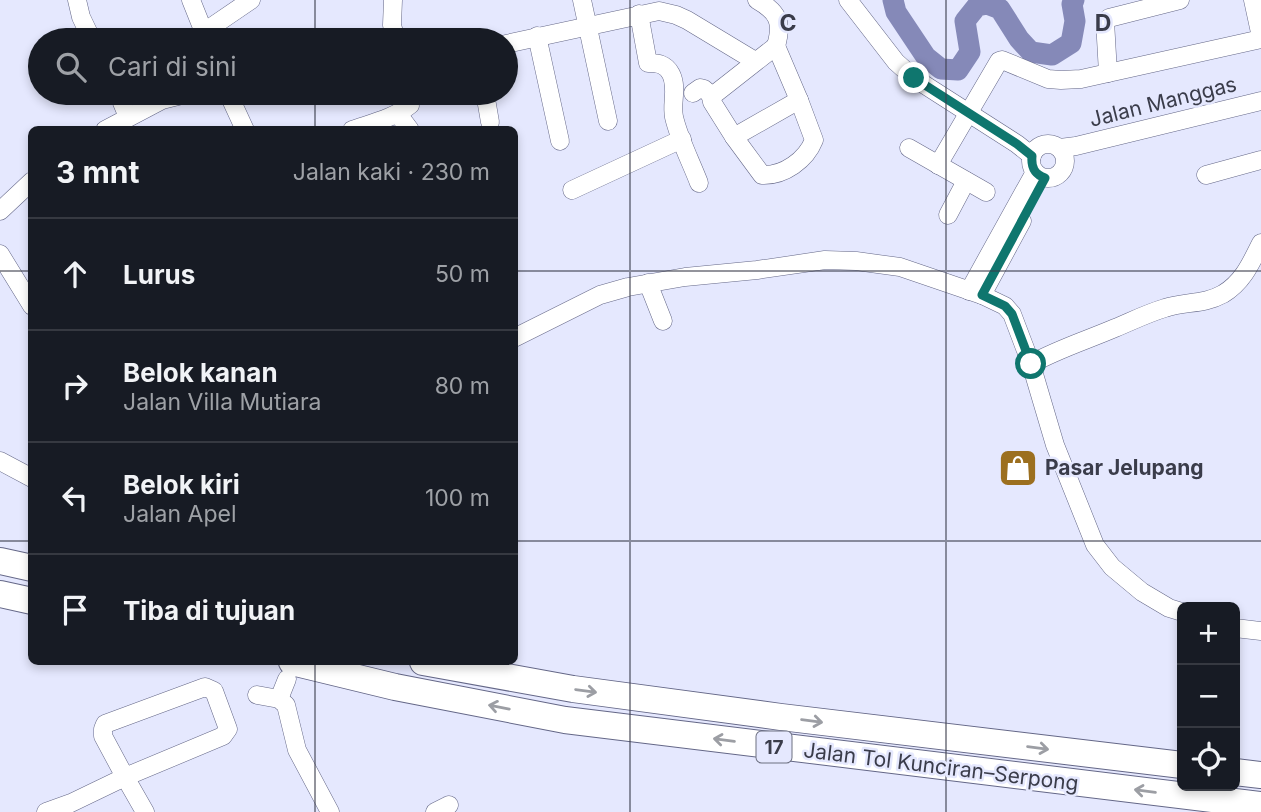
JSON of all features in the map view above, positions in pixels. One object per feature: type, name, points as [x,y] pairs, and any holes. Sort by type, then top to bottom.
[{"type":"highway","points":[[0,561],[28,567]]},
{"type":"highway","points":[[0,594],[28,600]]},
{"type":"highway","name":"Jalan Tol Kunciran–Serpong","points":[[440,665],[573,689],[781,718],[1177,764]]},
{"type":"highway","name":"Jalan Tol Kunciran–Serpong","points":[[290,670],[565,720],[1261,805]]},
{"type":"highway","points":[[1240,773],[1261,775]]},
{"type":"street","points":[[77,0],[86,28]]},
{"type":"street","points":[[191,0],[202,28]]},
{"type":"street","points":[[215,28],[251,0]]},
{"type":"street","points":[[582,0],[608,121]]},
{"type":"street","points":[[693,93],[700,88],[711,95],[712,102],[734,137],[762,175],[772,175],[806,156],[814,140],[776,46],[778,21],[770,7],[757,0]]},
{"type":"street","points":[[848,0],[896,62],[914,78],[968,112]]},
{"type":"street","points":[[1108,73],[1105,21],[1180,0]]},
{"type":"street","points":[[938,165],[999,61],[1048,79],[1081,79],[1261,38],[1253,0]]},
{"type":"street","points":[[391,1],[392,28]]},
{"type":"street","points":[[518,41],[659,10],[676,15],[755,61]]},
{"type":"street","points":[[639,15],[648,63],[659,63],[672,75],[673,114],[699,183]]},
{"type":"street","points":[[537,36],[560,141]]},
{"type":"street","points":[[711,95],[776,46]]},
{"type":"street","points":[[734,137],[799,100]]},
{"type":"street","name":"Jalan Manggas","points":[[968,112],[1017,144],[1037,164],[1044,144],[1053,144],[1067,151],[1261,102]]},
{"type":"street","points":[[123,105],[128,117]]},
{"type":"street","points":[[112,126],[152,105]]},
{"type":"street","points":[[234,105],[243,126]]},
{"type":"street","points":[[364,126],[398,114],[410,105]]},
{"type":"street","points":[[487,105],[490,122]]},
{"type":"street","points":[[398,114],[407,126]]},
{"type":"street","points":[[572,190],[682,139]]},
{"type":"street","points":[[909,148],[986,192]]},
{"type":"street","points":[[976,293],[1037,164],[1058,176],[1063,171],[1067,151]]},
{"type":"street","points":[[1206,175],[1261,160]]},
{"type":"street","points":[[948,215],[967,181]]},
{"type":"street","points":[[0,211],[28,185]]},
{"type":"street","points":[[1031,364],[1150,313],[1170,306],[1196,304],[1222,294],[1249,269],[1261,243]]},
{"type":"street","points":[[0,254],[28,300]]},
{"type":"street","points":[[518,336],[600,295],[628,286],[825,260],[900,267],[976,293],[1005,306],[1012,314],[1031,364],[1055,444],[1095,545],[1112,567],[1142,593],[1177,610]]},
{"type":"street","points":[[648,283],[663,321]]},
{"type":"street","points":[[0,461],[28,476]]},
{"type":"street","points":[[1240,629],[1261,631]]},
{"type":"street","points":[[279,699],[290,670]]},
{"type":"street","points":[[46,812],[74,808],[125,777],[223,736],[228,729],[214,691],[205,687],[105,724],[103,736],[125,777],[145,812]]},
{"type":"street","points":[[257,695],[279,699],[286,705],[297,750],[330,812]]},
{"type":"waterway","points":[[893,0],[896,12],[926,57],[941,69],[958,70],[970,52],[965,21],[977,6],[987,4],[1000,9],[1019,39],[1031,52],[1052,55],[1071,43],[1075,21],[1072,4],[1074,0]]},
{"type":"place","name":"Pasar Jelupang","points":[[1018,468]]},
{"type":"route","points":[[914,78],[1017,144],[1032,156],[1031,164],[1035,172],[1045,178],[982,295],[1005,306],[1012,314],[1031,364]]}]
